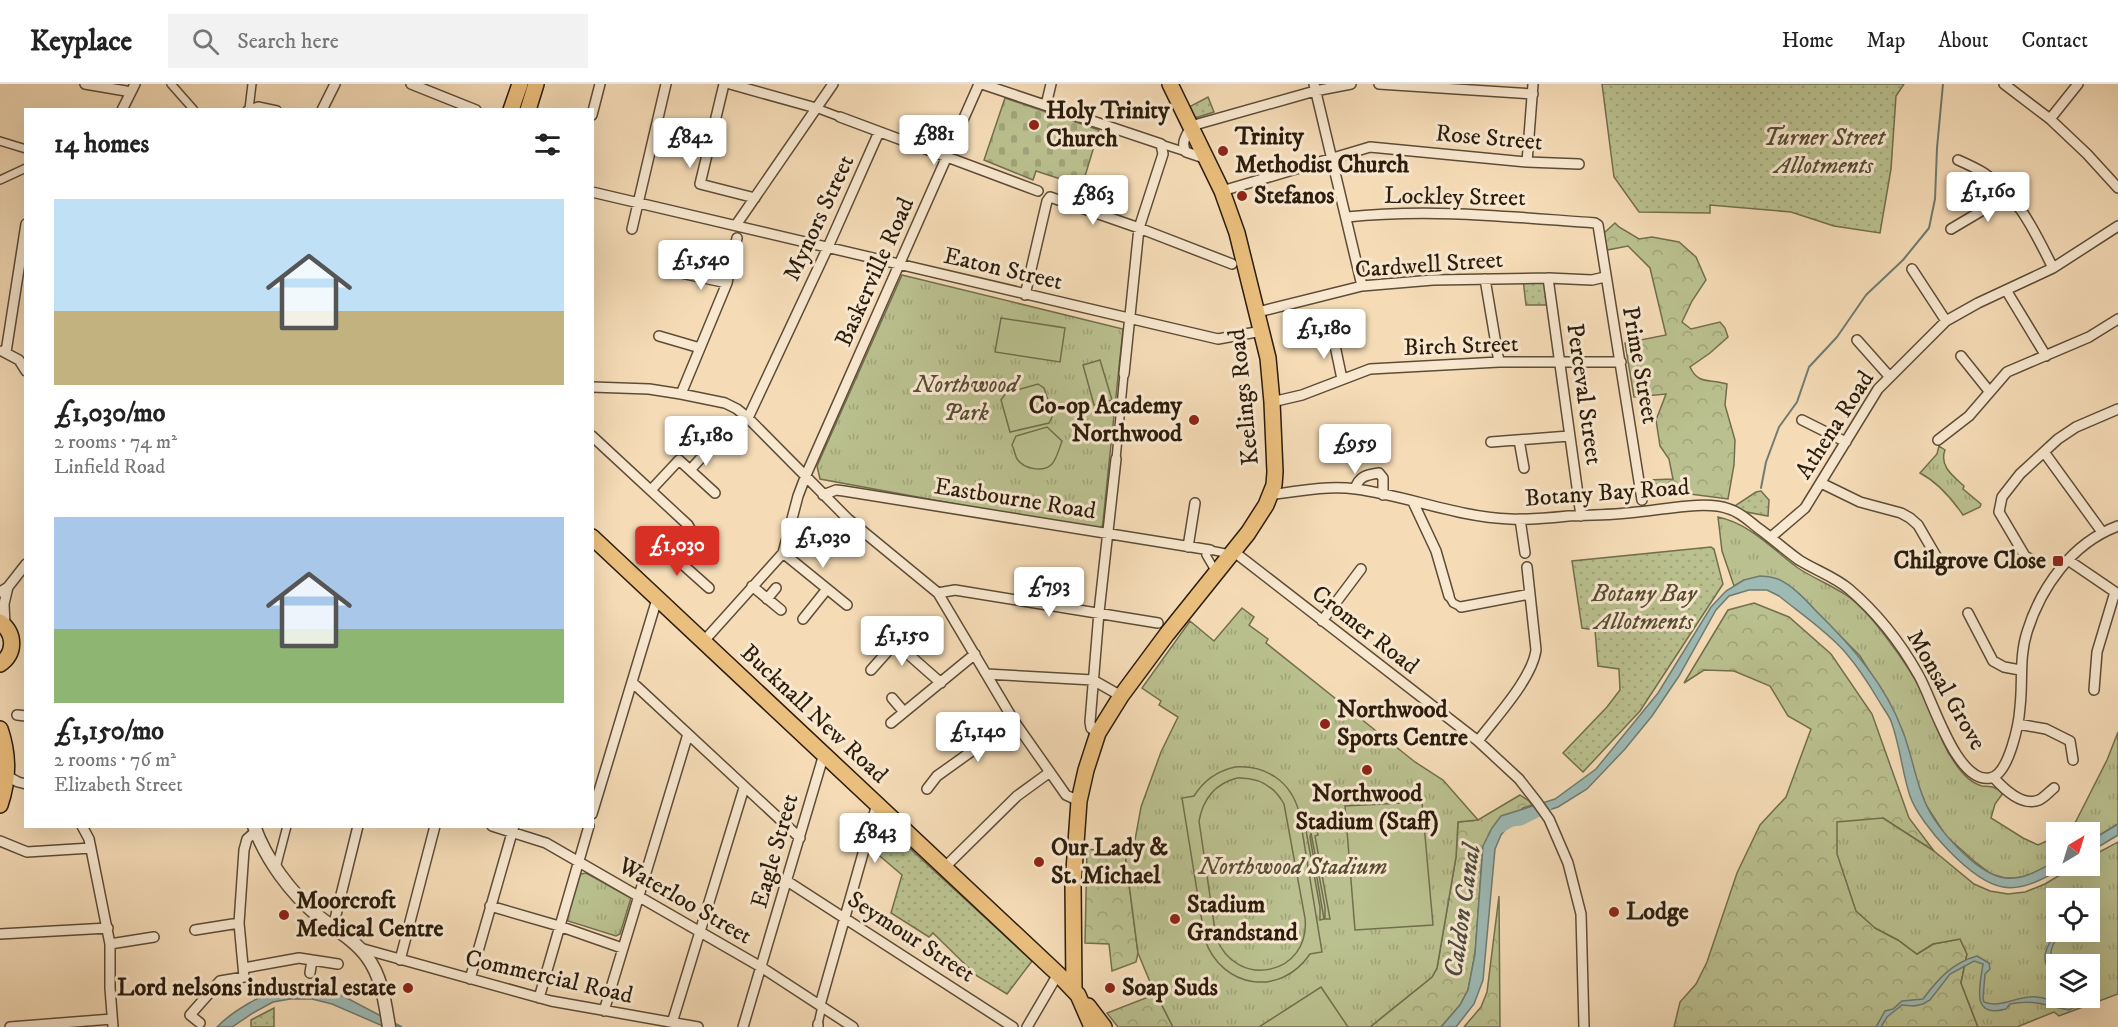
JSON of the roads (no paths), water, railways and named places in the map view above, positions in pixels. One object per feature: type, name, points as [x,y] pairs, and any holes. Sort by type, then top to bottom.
[{"type":"main road","points":[[512,108],[520,84]]},
{"type":"main road","points":[[529,108],[536,84]]},
{"type":"main road","name":"Keelings Road","points":[[1076,992],[1073,885],[1079,801],[1098,733],[1166,625],[1216,572],[1248,533],[1266,505],[1275,472],[1268,358],[1258,312],[1231,261],[1237,233],[1222,191],[1170,84]]},
{"type":"main road","name":"Bucknall New Road","points":[[594,539],[1058,974],[1098,1016],[1104,1027]]},
{"type":"main road","points":[[4,625],[24,637]]},
{"type":"main road","points":[[1,663],[10,654],[12,646],[11,636],[4,625]]},
{"type":"main road","points":[[1,663],[24,655]]},
{"type":"main road","points":[[0,729],[6,750],[0,805]]},
{"type":"main road","points":[[1076,992],[1092,1027]]},
{"type":"street","points":[[85,84],[130,93]]},
{"type":"street","points":[[123,108],[135,84]]},
{"type":"street","points":[[171,84],[192,108]]},
{"type":"street","points":[[248,108],[252,84]]},
{"type":"street","points":[[323,108],[335,84]]},
{"type":"street","points":[[411,84],[459,107]]},
{"type":"street","points":[[594,108],[600,84]]},
{"type":"street","points":[[632,229],[666,84]]},
{"type":"street","points":[[724,84],[699,184],[755,198]]},
{"type":"street","points":[[730,84],[816,108],[1052,197],[1231,261]]},
{"type":"street","points":[[681,394],[727,283],[738,225],[833,84]]},
{"type":"street","points":[[981,84],[1162,146],[1207,159]]},
{"type":"street","name":"Baskerville Road","points":[[783,553],[806,475],[981,84]]},
{"type":"street","points":[[1047,105],[1051,84]]},
{"type":"street","points":[[1186,152],[1183,144],[1191,126],[1315,87],[1351,84]]},
{"type":"street","points":[[1379,84],[1533,89],[1527,162]]},
{"type":"street","points":[[2004,84],[2050,119],[2118,188]]},
{"type":"street","points":[[2050,119],[2078,84]]},
{"type":"street","points":[[1315,87],[1362,286]]},
{"type":"street","points":[[251,108],[258,106],[267,108]]},
{"type":"street","name":"Mynors Street","points":[[748,418],[879,132]]},
{"type":"street","points":[[0,141],[24,148]]},
{"type":"street","points":[[1098,733],[1091,728],[1090,722],[1093,680],[1139,228],[1163,154],[1162,146]]},
{"type":"street","name":"Rose Street","points":[[1222,191],[1370,147],[1527,162],[1579,164]]},
{"type":"street","points":[[1958,160],[1984,173],[2006,192],[2028,218],[2053,268]]},
{"type":"street","points":[[0,180],[24,169]]},
{"type":"street","name":"Eaton Street","points":[[594,192],[1218,339],[1262,331]]},
{"type":"street","points":[[1951,229],[1960,220],[1988,207],[2006,192]]},
{"type":"street","points":[[1025,295],[1047,201],[1052,197]]},
{"type":"street","name":"Lockley Street","points":[[1347,217],[1448,212],[1598,225]]},
{"type":"street","name":"Prime Street","points":[[1598,225],[1643,512]]},
{"type":"street","name":"Athena Road","points":[[1771,537],[1805,508],[1878,389],[1946,321],[1978,303],[2053,268],[2118,226]]},
{"type":"street","points":[[24,235],[3,351],[19,360],[24,368]]},
{"type":"street","points":[[1912,269],[1916,282],[1946,321]]},
{"type":"street","points":[[681,273],[727,283]]},
{"type":"street","name":"Cardwell Street","points":[[1258,312],[1362,286],[1433,280],[1548,278],[1592,280],[1605,277]]},
{"type":"street","name":"Perceval Street","points":[[1548,278],[1581,516]]},
{"type":"street","points":[[1485,279],[1499,362]]},
{"type":"street","points":[[2007,290],[2046,356]]},
{"type":"street","points":[[1944,439],[2007,372],[2090,337],[2118,319]]},
{"type":"street","points":[[659,336],[700,348]]},
{"type":"street","points":[[1333,336],[1342,379]]},
{"type":"street","points":[[1857,340],[1863,350],[1889,376]]},
{"type":"street","points":[[1857,357],[1863,350]]},
{"type":"street","name":"Birch Street","points":[[1272,402],[1302,395],[1370,369],[1499,362],[1621,362]]},
{"type":"street","points":[[1962,363],[1989,391]]},
{"type":"street","points":[[594,387],[649,389],[681,394],[724,403],[737,409],[748,418],[848,519],[938,593],[1014,721],[1066,795],[1079,801]]},
{"type":"street","points":[[2033,563],[2025,556],[2000,512],[2002,497],[2020,474],[2058,439],[2076,427],[2118,410]]},
{"type":"street","points":[[1804,425],[1846,442]]},
{"type":"street","points":[[1491,442],[1569,435]]},
{"type":"street","points":[[594,438],[693,532],[695,538],[693,545],[680,562]]},
{"type":"street","points":[[1520,440],[1524,468]]},
{"type":"street","points":[[690,470],[712,446]]},
{"type":"street","points":[[2044,452],[2102,532]]},
{"type":"street","points":[[651,490],[679,460],[715,493]]},
{"type":"street","points":[[1355,489],[1358,480],[1379,473],[1383,478],[1383,495]]},
{"type":"street","points":[[1821,483],[1860,502],[1901,513],[1910,518],[1918,525],[1938,566]]},
{"type":"street","name":"Botany Bay Road","points":[[1270,495],[1325,488],[1355,489],[1437,508],[1493,518],[1520,519],[1643,512],[1695,506],[1730,509],[1771,537]]},
{"type":"street","name":"Eastbourne Road","points":[[823,495],[836,490],[844,491],[1206,551],[1232,553]]},
{"type":"street","points":[[1413,502],[1436,551],[1453,603],[1461,607],[1530,594]]},
{"type":"street","points":[[1188,547],[1195,503]]},
{"type":"street","points":[[1478,741],[1524,679],[1535,660],[1536,650],[1520,519]]},
{"type":"street","points":[[2073,760],[2073,740],[2046,729],[2018,724],[2021,703],[2020,670],[2026,634],[2050,580],[2068,560],[2102,532],[2118,526]]},
{"type":"street","name":"Monsal Grove","points":[[1771,537],[1801,561],[1846,586],[1866,605],[1906,654],[1925,685],[1950,746],[1975,775],[1994,778],[2004,766],[2018,724]]},
{"type":"street","points":[[663,547],[709,588]]},
{"type":"street","points":[[1206,551],[1216,572]]},
{"type":"street","points":[[703,642],[783,553],[847,605]]},
{"type":"street","name":"Cromer Road","points":[[1232,553],[1478,741],[1519,779],[1537,802],[1549,819],[1568,863],[1581,914],[1584,1027]]},
{"type":"street","points":[[2068,560],[2116,592],[2097,652],[2091,685]]},
{"type":"street","points":[[4,625],[4,590],[24,566]]},
{"type":"street","points":[[1322,621],[1361,569]]},
{"type":"street","points":[[752,586],[781,610]]},
{"type":"street","points":[[767,599],[776,588]]},
{"type":"street","points":[[803,619],[827,589]]},
{"type":"street","points":[[938,593],[956,590],[1099,612],[1166,625]]},
{"type":"street","points":[[594,807],[657,598]]},
{"type":"street","points":[[1973,617],[1993,661],[2004,668],[2020,670]]},
{"type":"street","points":[[882,631],[941,683]]},
{"type":"street","points":[[871,670],[895,643]]},
{"type":"street","points":[[891,723],[975,654]]},
{"type":"street","points":[[986,674],[1093,680],[1121,696]]},
{"type":"street","points":[[632,682],[800,838]]},
{"type":"street","points":[[892,698],[904,712]]},
{"type":"street","points":[[927,783],[1014,721]]},
{"type":"street","points":[[604,1011],[688,734]]},
{"type":"street","name":"Eagle Street","points":[[743,1027],[824,754]]},
{"type":"street","points":[[945,867],[1017,796],[1050,772]]},
{"type":"street","points":[[1994,778],[2014,796],[2042,803],[2054,788]]},
{"type":"street","points":[[4,782],[24,784]]},
{"type":"street","points":[[672,1023],[744,788]]},
{"type":"street","points":[[818,1026],[821,1006],[878,804]]},
{"type":"street","points":[[10,1027],[113,1023],[108,928],[91,848],[83,828]]},
{"type":"street","points":[[276,868],[286,828]]},
{"type":"street","points":[[333,927],[358,828]]},
{"type":"street","points":[[400,960],[434,828]]},
{"type":"street","points":[[539,998],[588,828]]},
{"type":"street","points":[[244,972],[239,923],[244,850],[247,839],[255,829],[276,868],[304,903],[366,955],[377,975],[389,1027]]},
{"type":"street","points":[[470,979],[514,830]]},
{"type":"street","name":"Waterloo Street","points":[[514,830],[546,843],[579,861],[761,967],[853,1027]]},
{"type":"street","points":[[0,842],[27,852],[91,848]]},
{"type":"street","name":"Seymour Street","points":[[787,880],[1013,1027]]},
{"type":"street","points":[[490,906],[559,926],[622,948]]},
{"type":"street","points":[[195,930],[239,923]]},
{"type":"street","points":[[0,934],[108,928]]},
{"type":"street","points":[[110,944],[154,937]]},
{"type":"street","name":"Commercial Road","points":[[358,947],[539,998],[698,1027]]},
{"type":"street","points":[[200,1023],[190,1015],[220,981],[244,972],[299,958],[338,964]]},
{"type":"street","points":[[310,973],[312,960]]},
{"type":"street","points":[[1027,1027],[1058,974]]},
{"type":"water","points":[[1760,576],[1769,577],[1778,579],[1794,589],[1867,667],[1896,715],[1930,813],[1958,848],[1994,875],[2005,878],[2026,876],[2046,866],[2046,876],[2048,876],[2020,887],[2003,887],[1977,875],[1963,864],[1924,822],[1916,808],[1907,787],[1891,721],[1845,652],[1814,623],[1779,596],[1767,590],[1749,590],[1729,596],[1716,610],[1679,676],[1652,716],[1587,789],[1558,807],[1512,822],[1501,835],[1495,849],[1483,980],[1474,1004],[1456,1027],[1441,1027],[1460,1005],[1468,990],[1475,954],[1483,846],[1492,828],[1501,816],[1555,799],[1596,769],[1658,693],[1711,607],[1726,591],[1744,580]]},
{"type":"water","points":[[2118,824],[2118,835],[2100,846],[2100,835]]},
{"type":"water","points":[[2055,942],[2052,954],[2046,954],[2046,963],[2045,954],[2050,943]]},
{"type":"water","points":[[1977,956],[1989,963],[1990,969],[1985,974],[1984,1002],[1995,1004],[2036,997],[2046,999],[2046,1005],[2027,1002],[2010,1004],[2006,1009],[1995,1011],[1987,1009],[1982,1005],[1979,991],[1983,964],[1974,961],[1950,974],[1930,1000],[1914,1006],[1902,1005],[1887,1017],[1881,1027],[1876,1027],[1885,1011],[1893,1009],[1902,1001],[1923,999],[1946,973]]},
{"type":"water","points":[[305,987],[332,991],[402,1027],[385,1027],[332,1004],[312,999],[290,999],[273,1002],[232,1027],[217,1027],[240,1009],[269,993],[286,988]]},
{"type":"waterway","points":[[1761,488],[1766,462],[1779,427],[1797,402],[1809,367],[1837,337],[1866,295],[1903,260],[1929,228],[1935,199],[1943,84]]},
{"type":"waterway","name":"Caldon Canal","points":[[1502,828],[1547,808]]},
{"type":"place","name":"Holy Trinity Church","points":[[1034,125]]},
{"type":"place","name":"Trinity Methodist Church","points":[[1223,151]]},
{"type":"place","name":"Stefanos","points":[[1242,196]]},
{"type":"place","name":"Co-op Academy Northwood","points":[[1194,420]]},
{"type":"place","name":"Chilgrove Close","points":[[2058,561]]},
{"type":"place","name":"Northwood Sports Centre","points":[[1325,724]]},
{"type":"place","name":"Northwood Stadium (Staff)","points":[[1367,770]]},
{"type":"place","name":"Our Lady & St. Michael","points":[[1039,862]]},
{"type":"place","name":"Lodge","points":[[1614,912]]},
{"type":"place","name":"Moorcroft Medical Centre","points":[[284,915]]},
{"type":"place","name":"Stadium Grandstand","points":[[1175,919]]},
{"type":"place","name":"Lord nelsons industrial estate","points":[[408,988]]},
{"type":"place","name":"Soap Suds","points":[[1110,988]]},
{"type":"park label","name":"Turner Street Allotments","points":[[1824,152]]},
{"type":"park label","name":"Northwood Park","points":[[966,399]]},
{"type":"park label","name":"Botany Bay Allotments","points":[[1644,608]]},
{"type":"park label","name":"Northwood Stadium","points":[[1293,867]]}]
